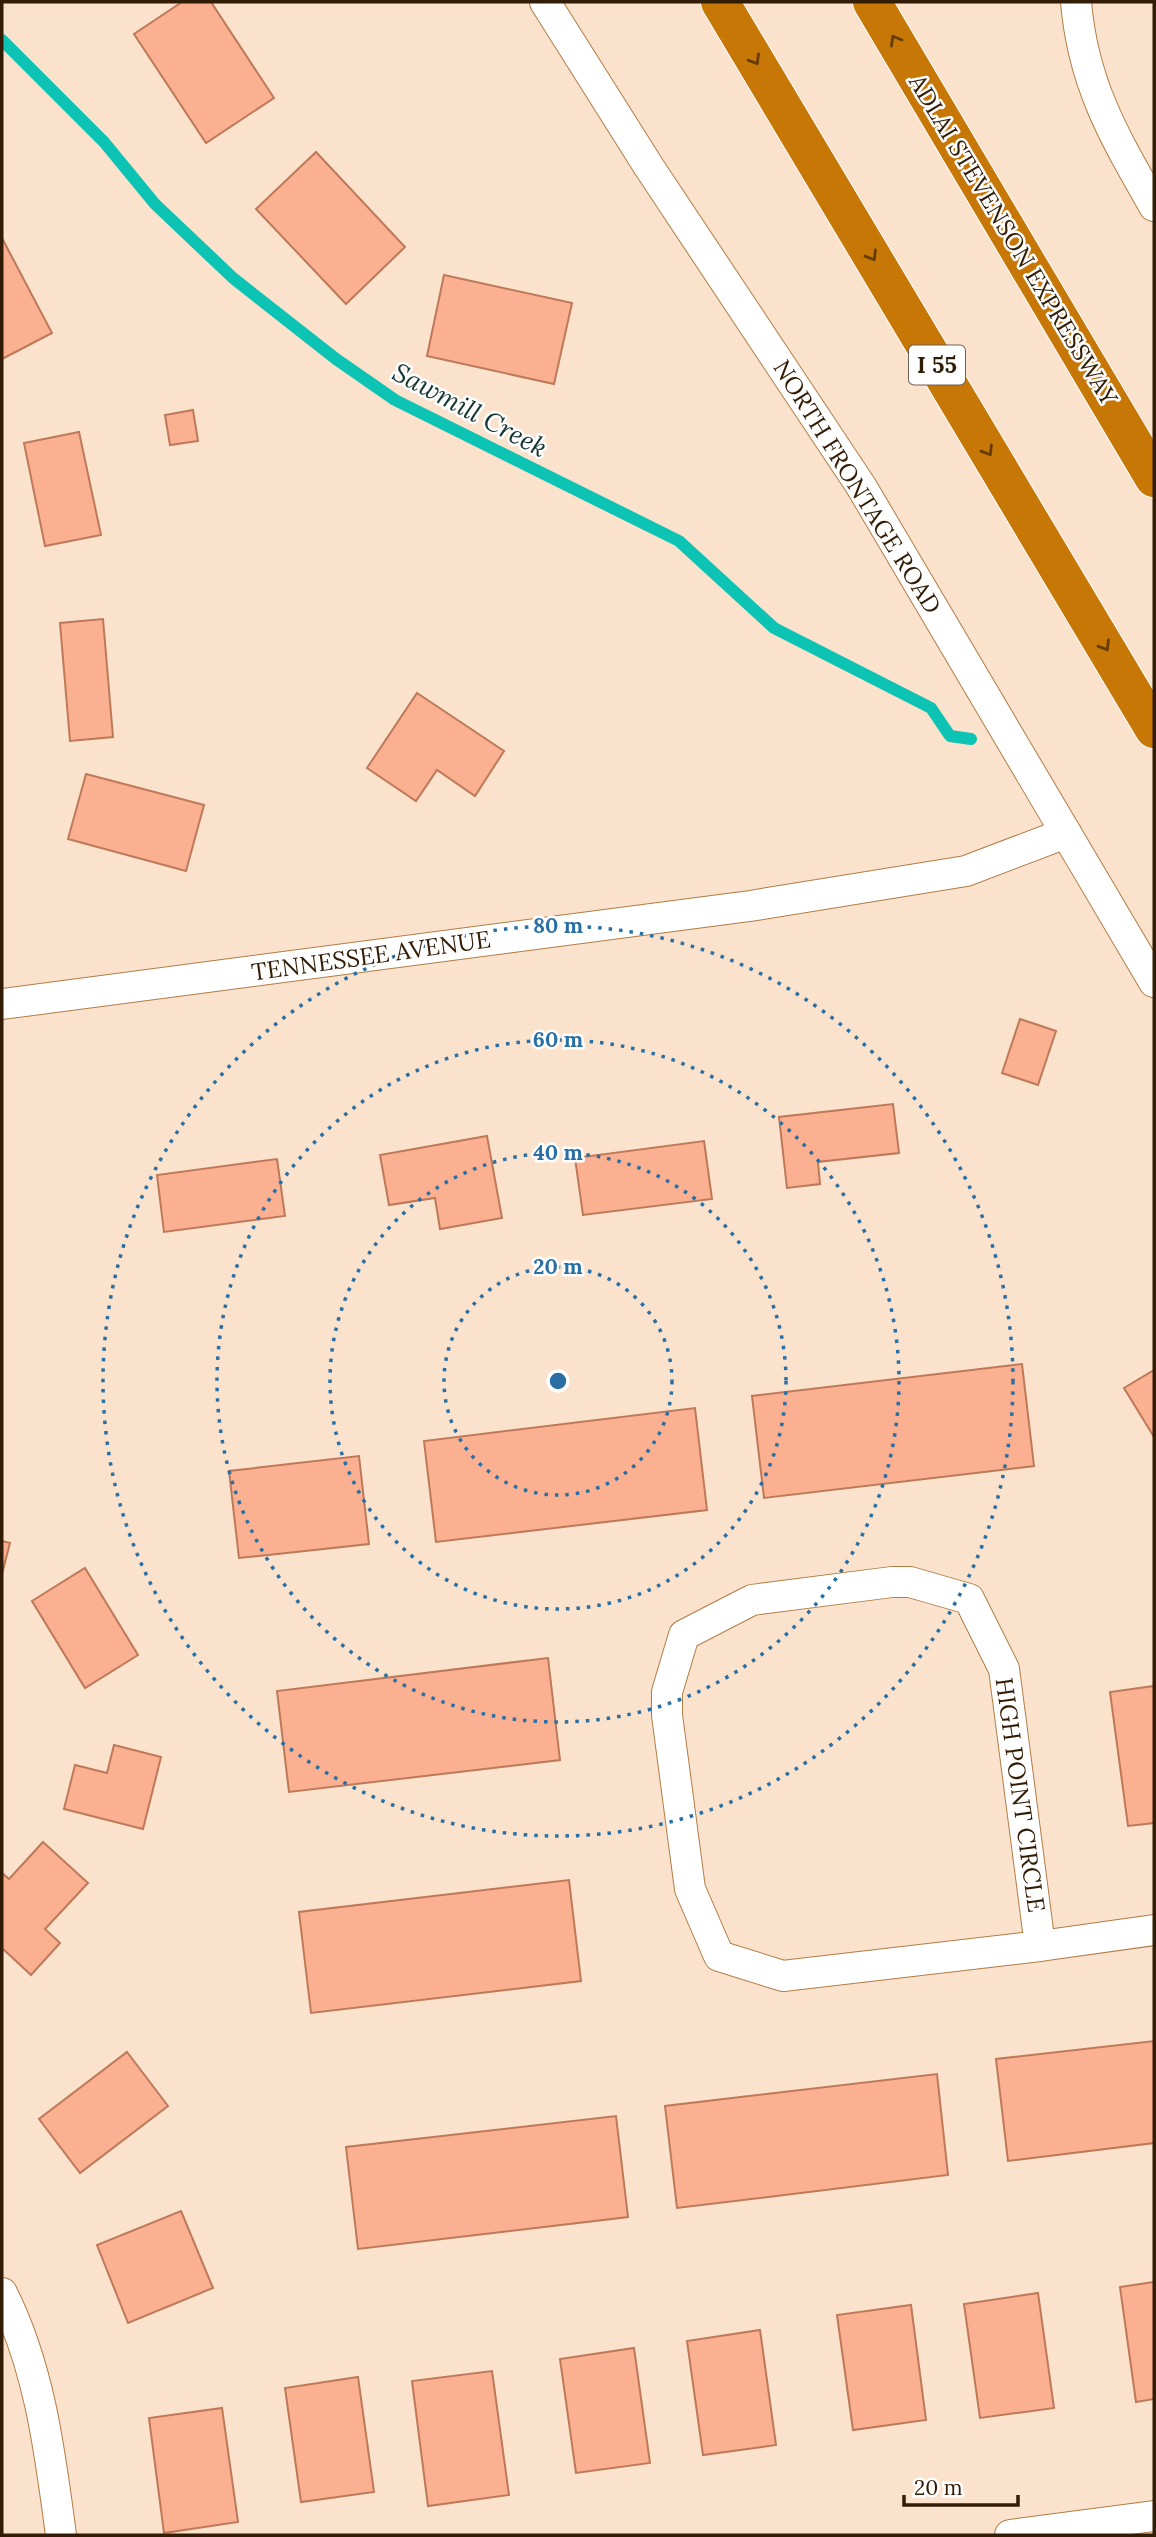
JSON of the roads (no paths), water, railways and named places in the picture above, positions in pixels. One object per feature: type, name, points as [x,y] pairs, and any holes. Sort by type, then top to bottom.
[{"type":"highway","name":"I 55","points":[[720,2],[1154,729]]},
{"type":"highway","name":"ADLAI STEVENSON EXPRESSWAY","points":[[873,2],[1154,478]]},
{"type":"street","name":"NORTH FRONTAGE ROAD","points":[[545,2],[649,167],[861,486],[1154,982]]},
{"type":"street","points":[[1076,2],[1080,44],[1108,124],[1154,206]]},
{"type":"street","name":"TENNESSEE AVENUE","points":[[2,1004],[750,906],[953,874],[1066,833]]},
{"type":"street","name":"HIGH POINT CIRCLE","points":[[1040,1945],[1004,1668],[969,1599],[910,1582],[878,1584],[752,1600],[684,1635],[667,1692],[667,1715],[690,1889],[719,1956],[783,1976],[1040,1945],[1154,1930]]},
{"type":"street","points":[[2,2293],[28,2358],[43,2414],[61,2535]]},
{"type":"street","points":[[1010,2535],[1154,2516]]},
{"type":"waterway","name":"Sawmill Creek","points":[[2,40],[104,142],[155,204],[233,278],[336,359],[395,400],[679,541],[774,628],[931,708],[950,736],[971,739]]}]
